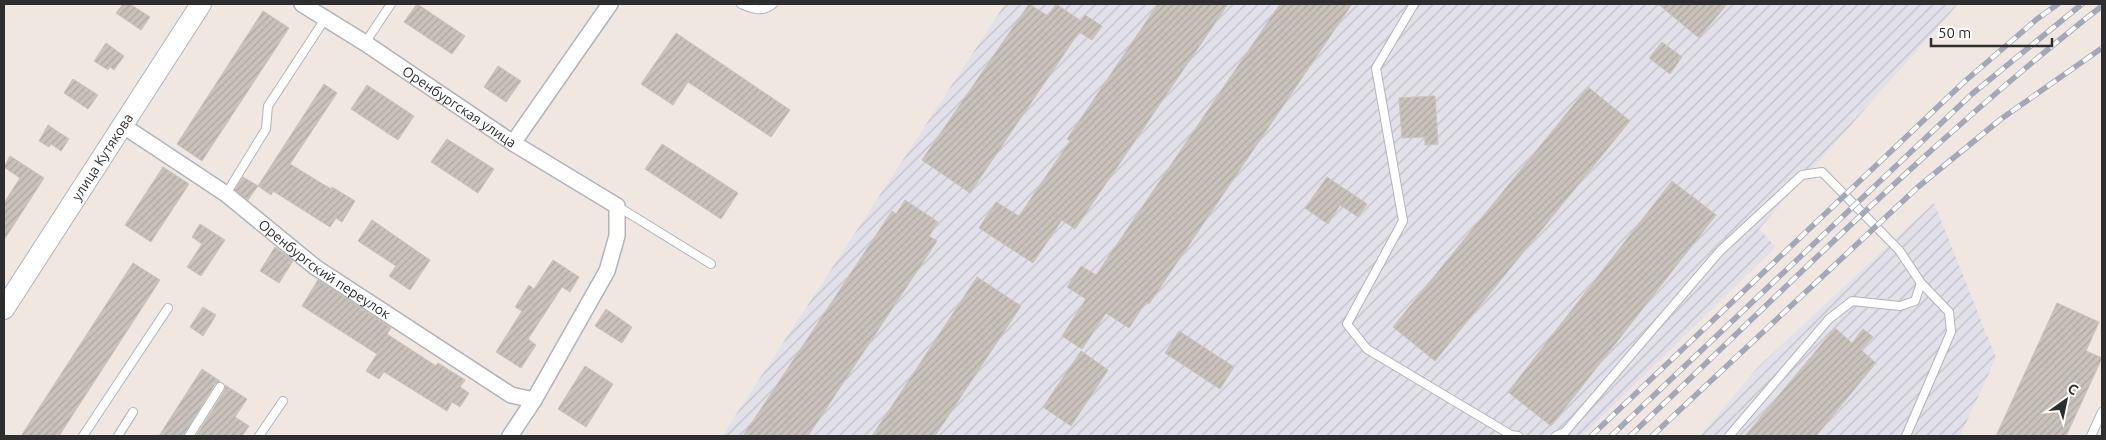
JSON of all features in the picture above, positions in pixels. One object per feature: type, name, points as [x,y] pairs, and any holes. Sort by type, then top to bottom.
[{"type":"main road","name":"улица Кутякова","points":[[4,309],[201,4]]},
{"type":"street","name":"Оренбургская улица","points":[[302,4],[365,43],[513,143],[618,206]]},
{"type":"street","points":[[513,143],[610,4]]},
{"type":"street","name":"Оренбургский переулок","points":[[122,125],[226,194],[314,267],[511,394],[534,400]]},
{"type":"street","points":[[510,436],[534,400],[607,271],[618,236],[618,206]]},
{"type":"lane","points":[[365,43],[391,4]]},
{"type":"lane","points":[[741,4],[756,10],[768,8],[773,4]]},
{"type":"lane","points":[[1414,4],[1376,68],[1403,221],[1347,324],[1367,348],[1511,435],[1518,436]]},
{"type":"lane","points":[[226,194],[266,129],[268,106],[325,19]]},
{"type":"lane","points":[[1556,436],[1565,432],[1720,251],[1802,175],[1822,172],[1899,250],[1921,283],[1949,312],[1951,332],[1906,436]]},
{"type":"lane","points":[[618,206],[711,264]]},
{"type":"lane","points":[[1729,436],[1829,319],[1852,301],[1900,306],[1915,301],[1921,283]]},
{"type":"lane","points":[[83,436],[168,308]]},
{"type":"lane","points":[[189,436],[220,387]]},
{"type":"lane","points":[[259,436],[283,401]]},
{"type":"lane","points":[[118,436],[133,412]]},
{"type":"lane","points":[[2091,436],[2102,412]]},
{"type":"shaded area","points":[[1005,4],[1958,4],[1759,229],[1776,247],[1582,436],[722,436]]},
{"type":"shaded area","points":[[1934,203],[1996,358],[1960,436],[1700,436],[1758,367]]},
{"type":"building","points":[[123,4],[130,4],[150,17],[141,30],[116,13]]},
{"type":"building","points":[[417,4],[465,36],[452,54],[404,22]]},
{"type":"building","points":[[1029,4],[1048,16],[1056,4],[1081,21],[1085,15],[1102,26],[1092,40],[1079,32],[970,193],[922,160]]},
{"type":"building","points":[[1158,4],[1228,4],[1075,229],[1062,220],[1033,263],[979,228],[996,202],[1019,216],[1070,141],[1067,139]]},
{"type":"building","points":[[1280,4],[1352,4],[1149,304],[1146,302],[1129,328],[1106,313],[1082,349],[1062,336],[1086,299],[1067,287],[1081,266],[1096,275]]},
{"type":"building","points":[[1658,4],[1727,4],[1699,38]]},
{"type":"building","points":[[263,11],[289,28],[202,161],[177,144]]},
{"type":"building","points":[[676,33],[790,110],[771,137],[688,82],[673,105],[641,84]]},
{"type":"building","points":[[1662,42],[1682,57],[1670,74],[1649,58]]},
{"type":"building","points":[[106,43],[124,56],[114,70],[110,67],[108,70],[94,61]]},
{"type":"building","points":[[498,66],[521,81],[506,102],[484,87]]},
{"type":"building","points":[[73,79],[98,95],[88,109],[64,93]]},
{"type":"building","points":[[324,84],[337,93],[290,164],[355,201],[342,222],[336,218],[330,227],[273,191],[271,195],[258,186]]},
{"type":"building","points":[[367,85],[414,116],[398,140],[351,109]]},
{"type":"building","points":[[1588,87],[1630,121],[1435,361],[1393,327]]},
{"type":"building","points":[[1435,96],[1438,144],[1425,145],[1425,137],[1402,138],[1399,98]]},
{"type":"building","points":[[48,125],[69,139],[61,151],[51,144],[49,147],[39,141]]},
{"type":"building","points":[[447,139],[494,169],[478,193],[431,162]]},
{"type":"building","points":[[662,144],[738,193],[721,219],[645,169]]},
{"type":"building","points":[[10,156],[44,178],[4,240],[4,203],[20,178],[4,167]]},
{"type":"building","points":[[163,167],[189,184],[151,242],[125,225]]},
{"type":"building","points":[[243,177],[258,186],[248,200],[235,190]]},
{"type":"building","points":[[1327,177],[1367,204],[1358,217],[1340,205],[1328,224],[1305,208]]},
{"type":"building","points":[[1672,181],[1716,215],[1551,426],[1508,392]]},
{"type":"building","points":[[905,200],[938,222],[929,236],[937,241],[808,436],[743,436],[892,211],[896,214]]},
{"type":"building","points":[[372,220],[430,260],[410,290],[389,276],[396,266],[358,241]]},
{"type":"building","points":[[200,224],[225,240],[201,276],[187,267],[202,244],[192,237]]},
{"type":"building","points":[[275,247],[293,261],[279,283],[260,271]]},
{"type":"building","points":[[553,260],[579,277],[570,292],[562,287],[528,339],[536,345],[521,368],[496,352],[522,311],[515,307],[529,285],[534,289]]},
{"type":"building","points":[[133,263],[160,280],[59,436],[21,436]]},
{"type":"building","points":[[977,277],[1021,306],[935,436],[872,436]]},
{"type":"building","points":[[318,280],[391,328],[387,334],[436,366],[438,363],[465,380],[460,387],[469,393],[460,407],[452,402],[447,411],[384,372],[379,379],[366,371],[377,354],[302,306]]},
{"type":"building","points":[[2057,303],[2099,322],[2086,351],[2102,358],[2066,436],[1996,436]]},
{"type":"building","points":[[203,307],[216,315],[203,336],[190,327]]},
{"type":"building","points":[[606,309],[632,327],[622,343],[595,326]]},
{"type":"building","points":[[1835,328],[1852,343],[1863,329],[1873,337],[1861,350],[1876,363],[1816,436],[1745,436]]},
{"type":"building","points":[[1179,331],[1234,367],[1220,389],[1165,353]]},
{"type":"building","points":[[1081,351],[1108,370],[1071,426],[1043,407]]},
{"type":"building","points":[[585,366],[613,384],[586,427],[558,409]]},
{"type":"building","points":[[202,369],[220,381],[215,384],[183,436],[159,436]]},
{"type":"building","points":[[225,385],[247,399],[235,417],[249,426],[242,436],[196,436],[225,390]]},
{"type":"railway","points":[[1591,436],[1964,82],[2037,19],[2058,4]]},
{"type":"railway","points":[[1611,436],[1972,94],[2082,4]]},
{"type":"railway","points":[[1630,436],[1919,161],[2040,56],[2102,6]]},
{"type":"railway","points":[[1652,436],[1918,187],[2001,119],[2102,48]]}]
